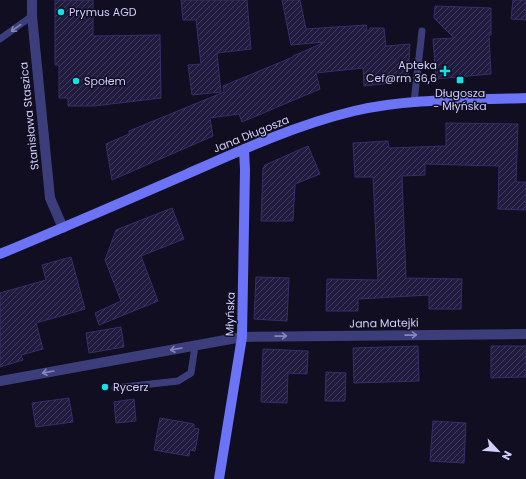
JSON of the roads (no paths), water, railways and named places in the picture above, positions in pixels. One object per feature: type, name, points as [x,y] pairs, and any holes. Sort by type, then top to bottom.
[{"type":"street","name":"Stanisława Staszica","points":[[32,0],[32,16],[50,198],[63,228]]},
{"type":"street","name":"Jana Długosza","points":[[0,254],[244,149],[321,119],[356,111],[414,102],[526,98]]},
{"type":"street","name":"Młyńska","points":[[219,479],[242,337],[245,170],[244,149]]},
{"type":"street","name":"Jana Matejki","points":[[0,381],[242,337],[526,334]]},
{"type":"lane","points":[[0,39],[32,16]]},
{"type":"lane","points":[[414,102],[422,31]]},
{"type":"lane","points":[[115,388],[178,382],[191,373],[195,346]]},
{"type":"place","name":"Prymus AGD","points":[[61,12]]},
{"type":"place","name":"Apteka Cef@rm 36,6","points":[[445,71]]},
{"type":"place","name":"Długosza - Młyńska","points":[[460,80]]},
{"type":"place","name":"Społem","points":[[76,81]]},
{"type":"place","name":"Rycerz","points":[[105,387]]}]
